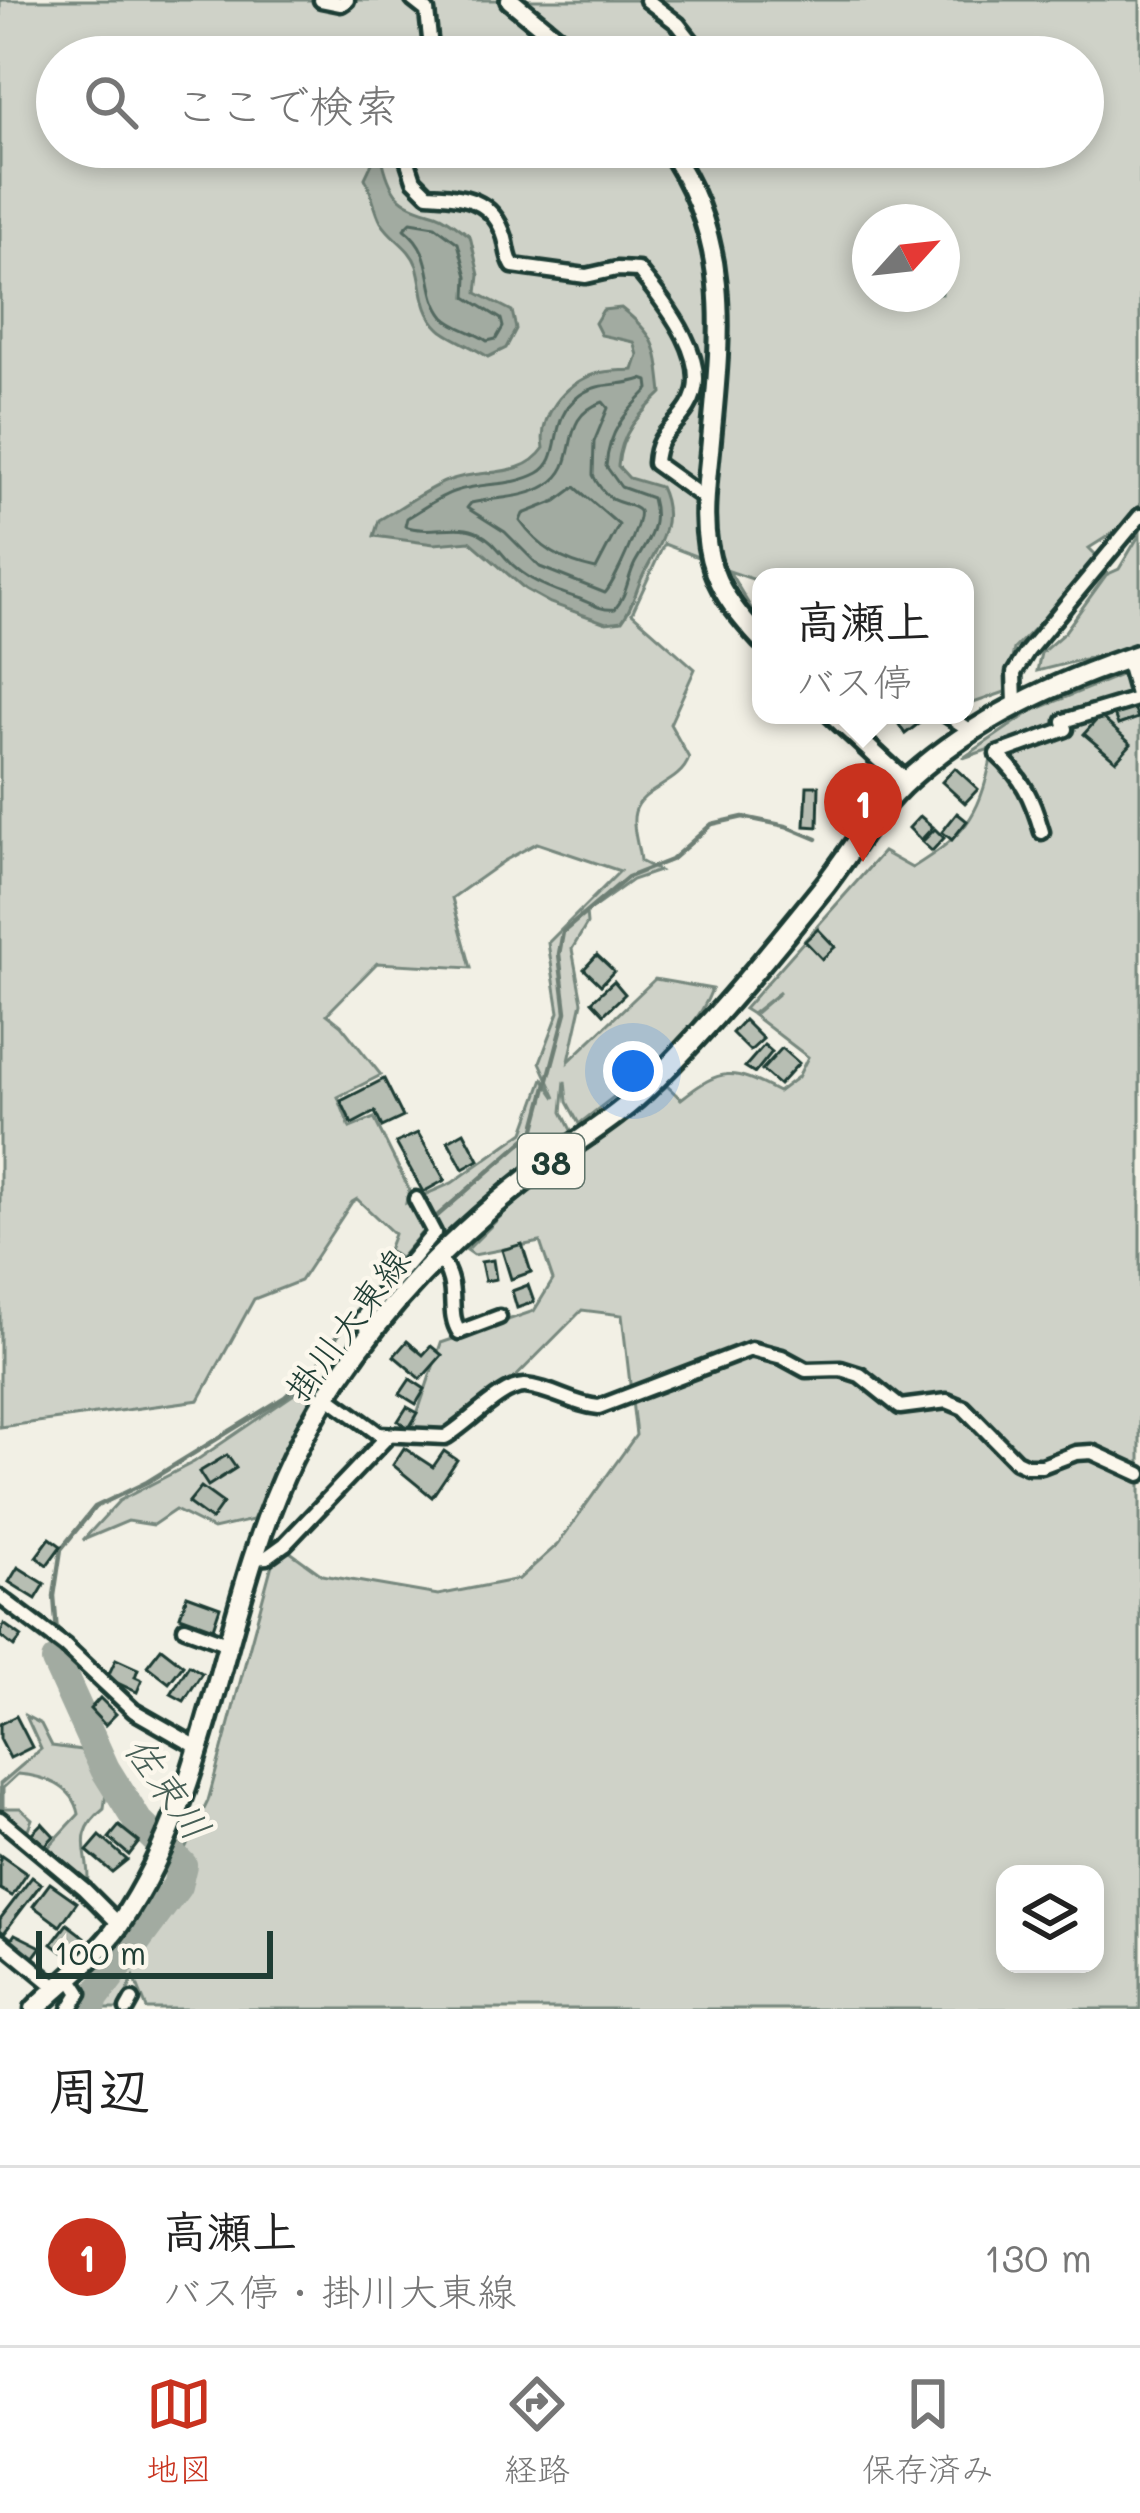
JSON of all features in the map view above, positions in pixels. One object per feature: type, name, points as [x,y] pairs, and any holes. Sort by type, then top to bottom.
[{"type":"main road","name":"掛川大東線","points":[[35,2009],[119,1924],[172,1832],[253,1558],[292,1459],[327,1396],[371,1335],[438,1256],[527,1178],[650,1086],[792,926],[905,782],[1015,704],[1134,656]]},
{"type":"street","points":[[321,0],[340,4],[346,0]]},
{"type":"street","points":[[413,0],[428,11],[430,36]]},
{"type":"street","points":[[510,0],[554,36]]},
{"type":"street","points":[[647,0],[687,36]]},
{"type":"street","points":[[410,168],[428,194],[469,196],[490,212],[505,236],[513,266],[586,275],[638,270],[664,302],[691,353],[695,385],[690,405],[656,443],[655,463],[704,498]]},
{"type":"street","points":[[678,168],[710,230],[718,292],[720,341],[704,498],[708,547],[715,575],[752,630]]},
{"type":"street","points":[[1015,704],[1014,673],[1027,652],[1140,516]]},
{"type":"street","points":[[1042,832],[1030,792],[997,754],[1066,729],[1064,721],[1139,698],[1134,656]]},
{"type":"street","points":[[843,724],[905,782]]},
{"type":"street","points":[[960,724],[973,732]]},
{"type":"street","points":[[371,1335],[362,1318],[430,1227],[416,1199]]},
{"type":"street","points":[[438,1256],[454,1284],[454,1326],[459,1332],[499,1317]]},
{"type":"street","points":[[327,1396],[379,1434],[446,1437],[507,1390],[523,1386],[599,1407],[751,1349],[763,1350],[806,1370],[841,1369],[860,1375],[900,1407],[947,1401],[964,1408],[1016,1461],[1027,1466],[1091,1452],[1140,1474]]},
{"type":"street","points":[[253,1558],[267,1557],[285,1544],[389,1435]]},
{"type":"street","points":[[0,1598],[65,1646],[134,1711],[199,1748]]},
{"type":"street","points":[[185,1628],[229,1644]]},
{"type":"street","points":[[0,1819],[119,1924]]},
{"type":"street","points":[[0,1941],[80,1993],[70,2009]]},
{"type":"shaded area","points":[[0,0],[1140,0],[1140,505],[1116,531],[1089,548],[1101,560],[1014,649],[1005,692],[974,703],[974,568],[752,568],[752,579],[729,571],[752,613],[725,578],[724,567],[664,544],[632,613],[695,669],[670,724],[689,758],[635,812],[640,861],[659,871],[632,880],[586,913],[587,924],[572,949],[582,1002],[569,1061],[655,979],[712,989],[702,1010],[654,1064],[579,1124],[567,1102],[565,1081],[562,1112],[574,1136],[409,1265],[388,1250],[394,1234],[357,1199],[300,1281],[254,1299],[199,1400],[0,1427]],"holes":[[[537,843],[620,871],[548,943],[559,1012],[540,1062],[556,1098],[543,1079],[524,1132],[452,1183],[406,1203],[409,1189],[374,1118],[350,1128],[338,1097],[381,1075],[327,1014],[377,963],[471,968],[452,898]]]},
{"type":"shaded area","points":[[1140,534],[1140,645],[1037,671],[1041,653],[1064,633],[1106,575],[1119,569]]},
{"type":"shaded area","points":[[1140,667],[1140,2009],[147,2009],[134,1977],[119,2009],[95,2009],[100,1979],[180,1859],[208,1801],[272,1564],[286,1549],[322,1575],[438,1595],[519,1579],[558,1544],[636,1435],[622,1315],[582,1310],[476,1417],[447,1435],[411,1432],[441,1343],[534,1311],[553,1280],[540,1242],[474,1255],[467,1250],[511,1206],[667,1086],[681,1099],[707,1081],[728,1074],[778,1092],[798,1077],[808,1057],[753,1015],[780,992],[752,1014],[744,1009],[883,852],[912,868],[930,857],[966,824],[981,797],[991,759],[1062,725],[963,758],[1032,711]]},
{"type":"shaded area","points":[[300,1390],[310,1400],[253,1520],[213,1529],[175,1510],[153,1525],[128,1521],[83,1540],[119,1501],[194,1462]]},
{"type":"shaded area","points":[[26,1716],[41,1724],[52,1746],[81,1750],[106,1793],[104,1809],[86,1831],[88,1873],[83,1897],[65,1885],[42,1854],[79,1814],[71,1796],[47,1780],[18,1774],[3,1788],[3,1808],[20,1808],[32,1819],[28,1829],[10,1825],[0,1814],[0,1784],[41,1749]]},
{"type":"water","points":[[370,168],[385,168],[400,198],[445,218],[470,236],[479,275],[477,293],[512,311],[516,329],[506,348],[488,357],[433,321],[414,259],[381,222],[365,178]]},
{"type":"water","points":[[621,308],[654,344],[662,393],[632,425],[618,466],[629,478],[660,487],[666,509],[662,539],[622,621],[606,623],[550,603],[525,589],[470,541],[434,544],[374,536],[379,520],[438,485],[512,469],[535,458],[544,448],[545,424],[564,393],[595,374],[633,370],[638,355],[634,342],[601,335],[595,323],[603,310]]},
{"type":"building","points":[[1134,707],[1138,718],[1118,725],[1114,714]]},
{"type":"building","points":[[1100,716],[1131,744],[1116,761],[1084,734]]},
{"type":"building","points":[[899,724],[918,724],[905,734]]},
{"type":"building","points":[[955,768],[978,789],[965,803],[942,782]]},
{"type":"building","points":[[807,786],[819,786],[818,827],[805,826]]},
{"type":"building","points":[[957,813],[967,821],[952,840],[942,832]]},
{"type":"building","points":[[920,816],[933,827],[921,840],[909,828]]},
{"type":"building","points":[[935,829],[944,838],[932,851],[922,842]]},
{"type":"building","points":[[818,929],[835,947],[822,959],[805,941]]},
{"type":"building","points":[[597,955],[614,971],[601,985],[584,969]]},
{"type":"building","points":[[614,981],[625,994],[604,1014],[592,1001]]},
{"type":"building","points":[[744,1020],[763,1039],[750,1051],[732,1033]]},
{"type":"building","points":[[764,1045],[772,1052],[755,1073],[745,1067]]},
{"type":"building","points":[[782,1048],[799,1063],[779,1085],[762,1070]]},
{"type":"building","points":[[384,1079],[403,1117],[382,1127],[375,1112],[352,1124],[341,1101]]},
{"type":"building","points":[[464,1132],[479,1160],[463,1169],[448,1141]]},
{"type":"building","points":[[418,1133],[445,1180],[423,1192],[396,1143]]},
{"type":"building","points":[[522,1244],[531,1272],[511,1279],[502,1250]]},
{"type":"building","points":[[493,1260],[496,1279],[485,1281],[481,1262]]},
{"type":"building","points":[[528,1285],[534,1302],[517,1308],[512,1291]]},
{"type":"building","points":[[407,1341],[423,1355],[431,1346],[442,1355],[421,1379],[394,1356]]},
{"type":"building","points":[[410,1379],[425,1389],[416,1404],[400,1394]]},
{"type":"building","points":[[407,1407],[418,1413],[409,1428],[398,1421]]},
{"type":"building","points":[[404,1448],[433,1467],[444,1451],[457,1460],[432,1497],[393,1465]]},
{"type":"building","points":[[227,1455],[236,1468],[208,1486],[199,1472]]},
{"type":"building","points":[[201,1487],[223,1503],[211,1520],[188,1503]]},
{"type":"building","points":[[50,1538],[61,1546],[47,1565],[36,1557]]},
{"type":"building","points":[[18,1567],[45,1584],[36,1599],[9,1582]]},
{"type":"building","points":[[187,1595],[220,1607],[213,1628],[180,1616]]},
{"type":"building","points":[[4,1624],[22,1637],[14,1647],[0,1636]]},
{"type":"building","points":[[161,1648],[183,1665],[169,1683],[147,1666]]},
{"type":"building","points":[[116,1659],[138,1669],[135,1677],[142,1680],[137,1692],[107,1678]]},
{"type":"building","points":[[189,1665],[202,1673],[184,1701],[171,1694]]},
{"type":"building","points":[[100,1698],[116,1714],[105,1725],[90,1709]]},
{"type":"building","points":[[16,1716],[32,1747],[10,1758],[0,1739],[0,1724]]},
{"type":"building","points":[[42,1823],[54,1836],[41,1850],[28,1837]]},
{"type":"building","points":[[119,1826],[139,1842],[129,1855],[109,1838]]},
{"type":"building","points":[[100,1836],[127,1860],[112,1872],[87,1851]]},
{"type":"building","points":[[0,1855],[27,1874],[12,1896],[0,1889]]},
{"type":"building","points":[[32,1877],[41,1884],[4,1933],[0,1919]]},
{"type":"building","points":[[50,1883],[77,1902],[60,1926],[33,1906]]},
{"type":"building","points":[[67,1924],[84,1937],[69,1957],[52,1944]]},
{"type":"building","points":[[15,1934],[41,1947],[32,1959],[8,1944]]},
{"type":"waterway","points":[[57,1633],[54,1596],[61,1549],[95,1507],[147,1482],[285,1397],[314,1370],[346,1323],[436,1217],[534,1132],[566,1012],[559,954],[563,932],[628,877],[671,860],[712,824],[743,817],[786,826],[817,839]]},
{"type":"waterway","points":[[56,1644],[56,1661]]},
{"type":"waterway","name":"佐束川","points":[[56,1661],[105,1769],[138,1822],[182,1865],[177,1886],[94,1998],[91,2009]]},
{"type":"place","name":"高瀬上","points":[[863,862]]}]
